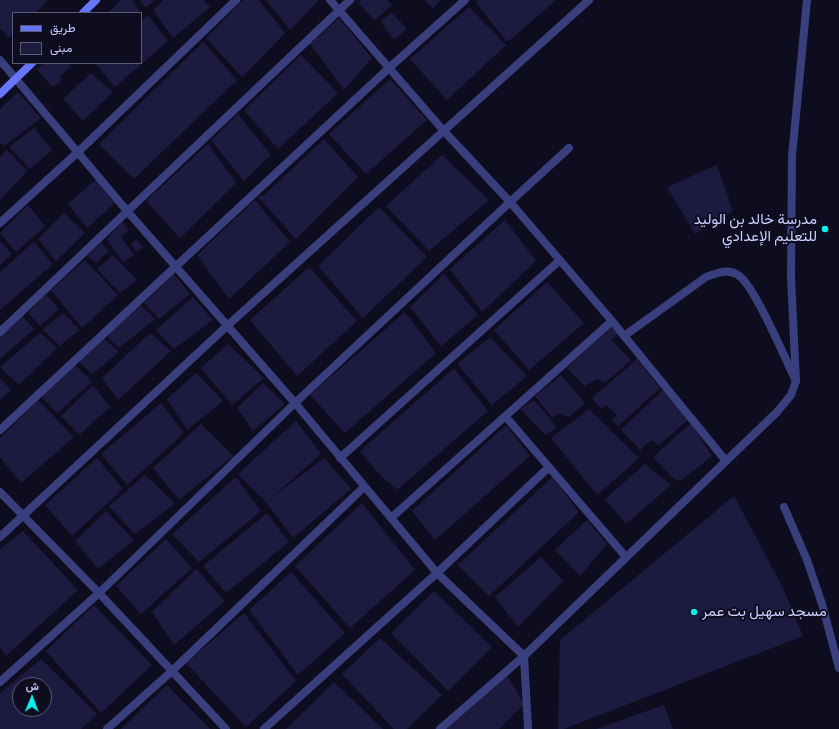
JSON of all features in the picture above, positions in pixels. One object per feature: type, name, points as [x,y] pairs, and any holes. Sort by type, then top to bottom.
[{"type":"street","points":[[84,12],[96,0]]},
{"type":"street","points":[[0,223],[78,152],[236,0]]},
{"type":"street","points":[[330,0],[443,130],[510,202],[560,260],[612,321],[726,461]]},
{"type":"street","points":[[0,332],[350,0]]},
{"type":"street","points":[[0,430],[389,68],[465,0]]},
{"type":"street","points":[[0,537],[227,326],[589,0]]},
{"type":"street","points":[[440,729],[524,656],[777,412],[791,395],[796,381],[791,278],[792,156],[807,0]]},
{"type":"street","points":[[0,60],[128,212],[176,265],[227,326],[295,403],[437,573],[524,656],[528,729]]},
{"type":"street","points":[[0,94],[31,64]]},
{"type":"street","points":[[0,682],[99,593],[295,403],[569,148]]},
{"type":"street","points":[[340,458],[560,260]]},
{"type":"street","points":[[624,336],[706,278],[720,271],[727,271],[739,275],[752,290],[796,381]]},
{"type":"street","points":[[391,518],[612,321]]},
{"type":"street","points":[[506,417],[626,557]]},
{"type":"street","points":[[264,729],[437,573],[549,467]]},
{"type":"street","points":[[107,729],[172,670],[364,487]]},
{"type":"street","points":[[0,492],[99,593],[226,729]]},
{"type":"street","points":[[784,507],[807,560],[822,604],[839,668]]},
{"type":"building","points":[[0,0],[48,0],[36,12],[12,12],[12,35],[9,38],[0,28]]},
{"type":"building","points":[[121,0],[132,0],[140,12],[109,12]]},
{"type":"building","points":[[139,0],[155,0],[146,8]]},
{"type":"building","points":[[164,0],[203,0],[210,7],[173,38],[153,10]]},
{"type":"building","points":[[243,0],[259,0],[285,33],[242,77],[206,38]]},
{"type":"building","points":[[266,0],[317,0],[318,1],[290,30]]},
{"type":"building","points":[[361,0],[387,0],[392,5],[375,20],[358,3]]},
{"type":"building","points":[[424,0],[441,0],[433,8]]},
{"type":"building","points":[[478,0],[556,0],[510,40],[506,41],[480,8],[476,2]]},
{"type":"building","points":[[469,7],[506,45],[447,100],[410,59]]},
{"type":"building","points":[[391,12],[407,29],[394,40],[381,22]]},
{"type":"building","points":[[148,15],[168,41],[142,64],[142,20]]},
{"type":"building","points":[[339,18],[372,58],[344,90],[310,44]]},
{"type":"building","points":[[203,42],[237,80],[134,179],[99,144]]},
{"type":"building","points":[[301,55],[338,93],[278,149],[244,110]]},
{"type":"building","points":[[43,64],[69,64],[70,67],[60,76],[61,82],[52,87],[37,69]]},
{"type":"building","points":[[96,64],[142,64],[115,87]]},
{"type":"building","points":[[91,73],[113,92],[83,121],[63,99]]},
{"type":"building","points":[[390,79],[427,120],[366,174],[329,134]]},
{"type":"building","points":[[18,92],[41,118],[4,146],[0,143],[0,109]]},
{"type":"building","points":[[238,114],[271,155],[244,181],[211,140]]},
{"type":"building","points":[[34,128],[52,150],[30,169],[9,147]]},
{"type":"building","points":[[324,139],[358,177],[296,239],[258,197],[263,196]]},
{"type":"building","points":[[208,144],[236,183],[180,238],[146,201]]},
{"type":"building","points":[[7,150],[27,171],[0,200],[0,157]]},
{"type":"building","points":[[442,155],[489,200],[429,251],[386,206]]},
{"type":"building","points":[[717,165],[733,211],[695,234],[667,187]]},
{"type":"building","points":[[96,179],[115,203],[87,228],[68,204]]},
{"type":"building","points":[[255,200],[290,242],[229,299],[197,255]]},
{"type":"building","points":[[28,205],[45,226],[16,252],[0,233]]},
{"type":"building","points":[[379,207],[427,257],[363,318],[318,266]]},
{"type":"building","points":[[64,213],[85,233],[56,261],[38,239]]},
{"type":"building","points":[[505,220],[536,261],[482,312],[450,269]]},
{"type":"building","points":[[122,222],[129,230],[121,237],[134,255],[123,262],[107,239]]},
{"type":"building","points":[[136,239],[143,247],[136,252],[131,245]]},
{"type":"building","points":[[0,241],[12,254],[0,265]]},
{"type":"building","points":[[34,242],[53,264],[0,310],[0,272]]},
{"type":"building","points":[[101,242],[109,251],[96,263],[87,256]]},
{"type":"building","points":[[113,255],[137,280],[120,293],[97,269]]},
{"type":"building","points":[[85,260],[118,295],[82,328],[51,290]]},
{"type":"building","points":[[309,267],[357,321],[297,376],[250,320]]},
{"type":"building","points":[[174,274],[190,294],[159,319],[144,303]]},
{"type":"building","points":[[444,274],[478,315],[441,346],[410,307]]},
{"type":"building","points":[[547,282],[584,323],[529,370],[494,330]]},
{"type":"building","points":[[46,294],[59,309],[40,326],[28,313]]},
{"type":"building","points":[[193,297],[213,320],[174,349],[156,330]]},
{"type":"building","points":[[140,304],[155,319],[119,348],[106,336]]},
{"type":"building","points":[[405,312],[436,353],[345,433],[310,395]]},
{"type":"building","points":[[63,313],[80,330],[59,346],[43,329]]},
{"type":"building","points":[[23,316],[34,329],[0,359],[0,337]]},
{"type":"building","points":[[611,327],[618,334],[611,340],[631,360],[605,383],[598,379],[584,386],[567,368]]},
{"type":"building","points":[[40,333],[57,348],[19,385],[0,367]]},
{"type":"building","points":[[150,333],[171,351],[118,400],[102,378]]},
{"type":"building","points":[[490,337],[527,376],[492,405],[457,364]]},
{"type":"building","points":[[104,338],[119,352],[92,374],[78,361]]},
{"type":"building","points":[[228,344],[264,378],[232,405],[201,368]]},
{"type":"building","points":[[637,359],[660,388],[618,426],[612,420],[617,415],[606,405],[601,409],[592,398]]},
{"type":"building","points":[[74,364],[92,382],[57,413],[41,396]]},
{"type":"building","points":[[454,368],[488,411],[397,490],[376,471],[360,451]]},
{"type":"building","points":[[196,373],[223,401],[187,430],[167,399]]},
{"type":"building","points":[[561,375],[585,403],[569,417],[560,414],[552,417],[535,396]]},
{"type":"building","points":[[0,378],[11,390],[0,400]]},
{"type":"building","points":[[263,383],[285,404],[253,431],[237,408]]},
{"type":"building","points":[[93,385],[110,407],[79,435],[61,416]]},
{"type":"building","points":[[663,390],[688,420],[659,445],[651,440],[640,450],[621,430]]},
{"type":"building","points":[[38,400],[74,437],[21,483],[0,457],[0,438]]},
{"type":"building","points":[[534,400],[557,427],[546,435],[520,409]]},
{"type":"building","points":[[161,403],[184,433],[127,485],[101,454]]},
{"type":"building","points":[[589,409],[639,458],[597,495],[551,438]]},
{"type":"building","points":[[296,421],[321,454],[271,498],[324,458],[351,489],[293,538],[266,502],[238,474]]},
{"type":"building","points":[[691,423],[712,456],[680,481],[674,479],[653,457]]},
{"type":"building","points":[[201,424],[233,456],[179,500],[153,468]]},
{"type":"building","points":[[506,425],[530,456],[435,540],[412,511]]},
{"type":"building","points":[[97,458],[123,489],[72,536],[45,505]]},
{"type":"building","points":[[645,464],[671,485],[626,524],[605,499]]},
{"type":"building","points":[[145,475],[175,503],[135,534],[109,506]]},
{"type":"building","points":[[236,477],[261,511],[199,562],[172,534]]},
{"type":"building","points":[[552,477],[579,512],[489,596],[458,565]]},
{"type":"building","name":"مسجد سهيل بت عمر","points":[[734,496],[783,588],[803,636],[564,729],[558,729],[560,640]]},
{"type":"building","points":[[362,503],[415,570],[350,628],[295,566]]},
{"type":"building","points":[[106,511],[134,540],[98,569],[75,541]]},
{"type":"building","points":[[267,513],[289,542],[226,593],[203,566]]},
{"type":"building","points":[[587,520],[607,544],[580,576],[555,550]]},
{"type":"building","points":[[23,531],[78,590],[6,656],[0,648],[0,549]]},
{"type":"building","points":[[166,539],[192,568],[141,614],[116,586]]},
{"type":"building","points":[[541,557],[563,581],[518,627],[495,597]]},
{"type":"building","points":[[196,569],[225,601],[174,645],[152,612]]},
{"type":"building","points":[[291,572],[345,633],[298,675],[249,610]]},
{"type":"building","points":[[434,591],[492,647],[448,691],[391,633]]},
{"type":"building","points":[[94,605],[152,665],[101,713],[46,651]]},
{"type":"building","points":[[244,613],[296,681],[246,727],[186,663]]},
{"type":"building","points":[[380,638],[442,695],[407,729],[394,729],[342,674]]},
{"type":"building","points":[[41,659],[97,714],[81,729],[0,729],[0,693],[12,683],[12,717],[52,717],[52,677],[19,677]]},
{"type":"building","points":[[507,675],[524,704],[499,729],[444,729]]},
{"type":"building","points":[[334,682],[383,729],[286,729]]},
{"type":"building","points":[[167,685],[210,729],[121,729]]},
{"type":"building","points":[[664,705],[673,729],[596,729]]},
{"type":"place","name":"مدرسة خالد بن الوليد للتعليم الإعدادي","points":[[825,229]]},
{"type":"place","name":"مسجد سهيل بت عمر","points":[[694,612]]}]
